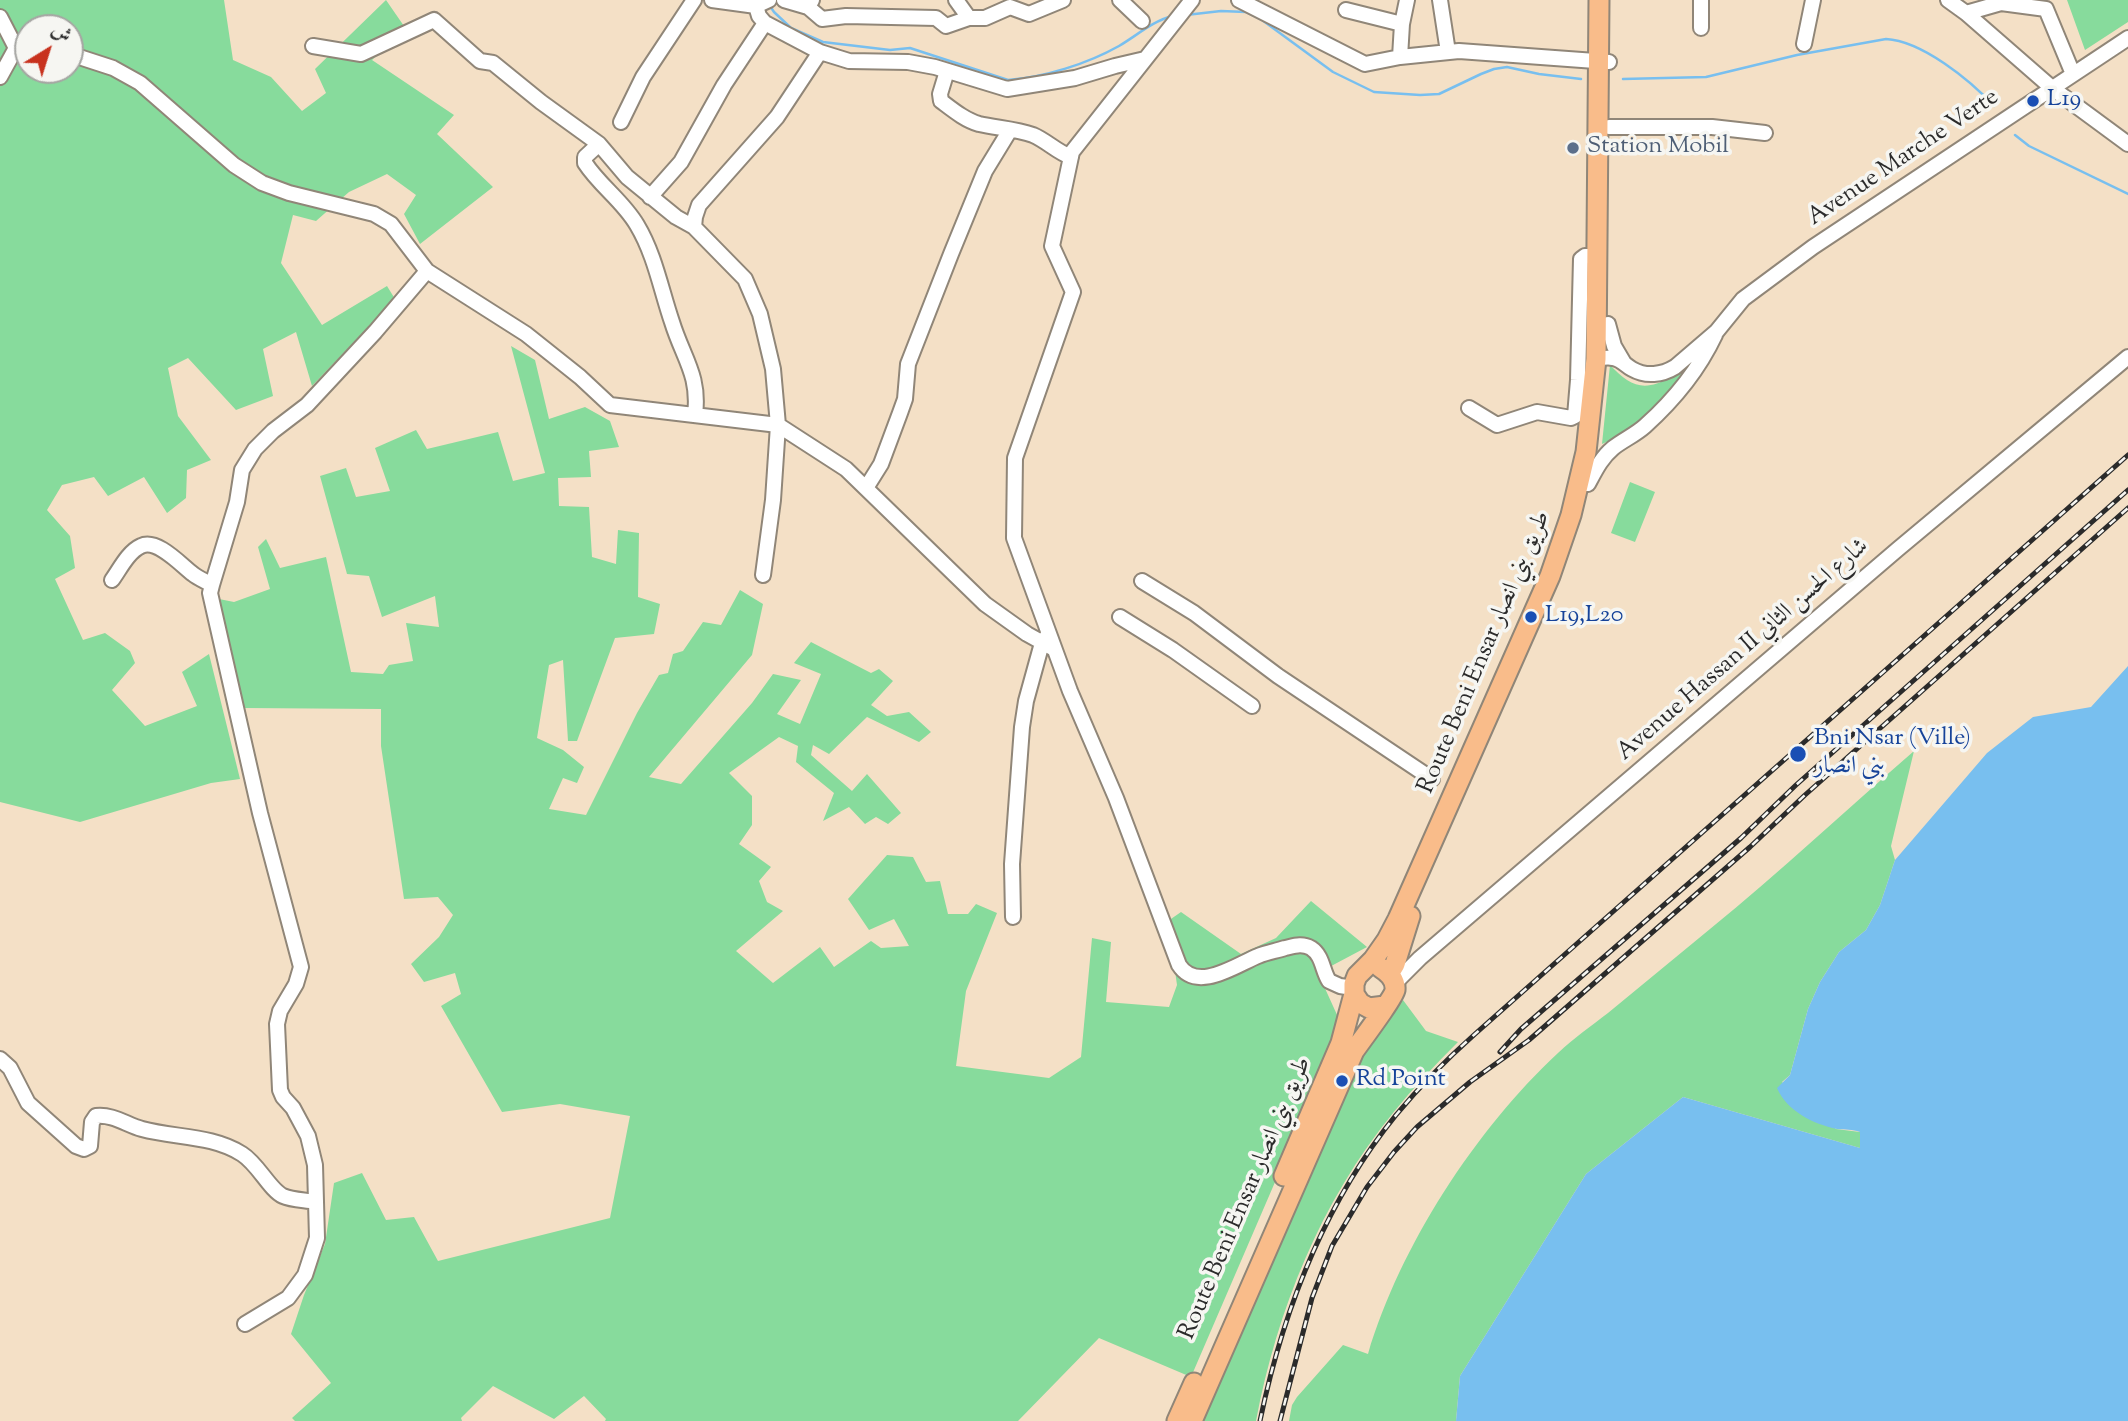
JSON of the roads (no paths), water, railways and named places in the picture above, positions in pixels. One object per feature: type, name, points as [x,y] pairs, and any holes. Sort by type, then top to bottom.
[{"type":"highway","name":"Route Beni Ensar طريق بني انصار","points":[[1363,970],[1373,960],[1398,919],[1545,586],[1598,450],[1586,380],[1600,359],[1608,324],[1609,127],[1599,0]]},
{"type":"highway","name":"Route Beni Ensar طريق بني انصار","points":[[1392,978],[1408,921],[1566,559],[1598,450],[1600,359],[1596,256],[1603,62],[1609,0]]},
{"type":"highway","points":[[1374,967],[1384,970],[1392,978],[1393,996],[1385,1006],[1369,1008],[1360,1003],[1354,991],[1357,976],[1363,970],[1374,967]]},
{"type":"highway","name":"Route Beni Ensar طريق بني انصار","points":[[1177,1421],[1316,1102],[1340,1043],[1354,991]]},
{"type":"highway","name":"Route Beni Ensar طريق بني انصار","points":[[1192,1421],[1354,1051],[1385,1006]]},
{"type":"street","points":[[621,122],[643,77],[694,0]]},
{"type":"street","points":[[712,0],[762,3],[759,16],[765,23],[820,52],[849,61],[908,62],[1007,89],[1075,78],[1145,60]]},
{"type":"street","points":[[783,0],[810,4],[822,19],[846,16],[936,18],[946,26],[969,18],[985,18],[1007,3],[1029,14],[1063,0]]},
{"type":"street","points":[[956,0],[969,18]]},
{"type":"street","points":[[1119,0],[1142,21]]},
{"type":"street","points":[[1239,0],[1365,64],[1400,57],[1459,51],[1603,62]]},
{"type":"street","points":[[1400,57],[1407,0]]},
{"type":"street","points":[[1440,0],[1448,52]]},
{"type":"street","points":[[1701,0],[1701,28]]},
{"type":"street","points":[[1804,44],[1814,0]]},
{"type":"street","points":[[1948,0],[2052,88],[2128,144]]},
{"type":"street","points":[[1190,2],[1072,152],[1052,246],[1073,292],[1015,458],[1014,538],[1049,642],[1116,798],[1182,970],[1194,976],[1213,975],[1260,955],[1302,945],[1312,949],[1320,958],[1332,984],[1354,991]]},
{"type":"street","points":[[1965,13],[2001,3],[2046,9],[2073,74]]},
{"type":"street","points":[[1346,10],[1402,24]]},
{"type":"street","points":[[0,17],[14,36]]},
{"type":"street","points":[[313,46],[360,54],[434,20],[480,61],[494,63],[541,102],[599,144],[627,177],[676,217],[694,227],[745,279],[761,314],[774,369],[778,425],[773,500],[763,575]]},
{"type":"street","points":[[650,197],[681,162],[724,85],[765,23]]},
{"type":"street","name":"Avenue Marche Verte","points":[[1717,331],[1743,299],[1767,279],[2128,37]]},
{"type":"street","points":[[694,227],[699,205],[777,117],[820,52]]},
{"type":"street","points":[[0,77],[14,58]]},
{"type":"street","points":[[84,59],[113,68],[140,83],[234,165],[261,183],[289,193],[374,214],[391,224],[427,271],[526,334],[610,405],[778,425],[846,469],[985,604],[1049,642]]},
{"type":"street","points":[[947,71],[940,94],[941,101],[958,114],[978,123],[998,125],[1033,135],[1059,153],[1071,157]]},
{"type":"street","points":[[1609,127],[1712,127],[1765,133]]},
{"type":"street","points":[[866,488],[880,464],[900,413],[905,399],[908,364],[951,254],[985,171],[1010,130]]},
{"type":"street","points":[[599,144],[585,157],[585,163],[625,207],[650,251],[673,326],[694,379],[697,397],[695,415]]},
{"type":"street","points":[[1469,408],[1497,425],[1536,412],[1571,418],[1575,416],[1586,380],[1581,259],[1596,256]]},
{"type":"street","points":[[245,1324],[288,1298],[304,1275],[317,1238],[315,1165],[308,1136],[280,1090],[277,1024],[280,1011],[296,984],[301,967],[260,813],[211,593],[212,585],[237,502],[242,470],[255,449],[273,431],[307,405],[427,271]]},
{"type":"street","points":[[1608,324],[1614,346],[1625,364]]},
{"type":"street","points":[[1600,359],[1612,358],[1641,373],[1667,372],[1717,331]]},
{"type":"street","points":[[1598,450],[1642,429],[1673,398],[1699,365],[1717,331]]},
{"type":"street","name":"Avenue Hassan II شارع الحسن الثاني","points":[[1392,978],[1420,958],[1898,549],[2128,358]]},
{"type":"street","points":[[112,580],[129,555],[145,544],[162,550],[212,585]]},
{"type":"street","points":[[1142,581],[1195,613],[1278,676],[1432,779]]},
{"type":"street","points":[[1120,617],[1173,650],[1252,706]]},
{"type":"street","points":[[1013,917],[1012,864],[1022,727],[1026,701],[1049,642]]},
{"type":"street","points":[[0,1059],[10,1068],[28,1104],[76,1146],[84,1149],[90,1146],[92,1122],[96,1116],[105,1115],[142,1129],[228,1146],[258,1167],[276,1191],[285,1197],[315,1202]]},
{"type":"water","points":[[2128,666],[2128,1421],[1456,1421],[1460,1376],[1586,1174],[1683,1097],[1860,1148],[1860,1132],[1837,1129],[1810,1120],[1794,1110],[1777,1088],[1790,1075],[1808,1009],[1820,982],[1839,952],[1866,930],[1880,905],[1895,860],[1987,753],[2033,717],[2091,707]]},
{"type":"waterway","points":[[770,6],[791,28],[823,42],[890,50],[910,48],[1008,80],[1051,73],[1080,64],[1107,53],[1151,25],[1172,16]]},
{"type":"waterway","points":[[1186,15],[1221,11],[1246,12],[1262,20],[1333,72],[1374,92],[1439,94],[1481,74],[1507,67],[1581,79]]},
{"type":"waterway","points":[[1623,79],[1706,77],[1797,55],[1886,39],[1900,41],[1930,54],[1959,74],[1994,106]]},
{"type":"waterway","points":[[2015,135],[2029,146],[2128,194]]},
{"type":"railway","points":[[1260,1421],[1281,1339],[1310,1260],[1348,1185],[1370,1149],[1396,1115],[1475,1034],[2128,455]]},
{"type":"railway","points":[[1500,1052],[1521,1029],[1741,838],[1796,785],[2128,490]]},
{"type":"railway","points":[[1280,1421],[1312,1298],[1332,1246],[1367,1187],[1417,1127],[1470,1082],[1529,1040],[1750,847],[2128,508]]},
{"type":"place","name":"L19","points":[[2033,101]]},
{"type":"place","name":"Station Mobil","points":[[1573,148]]},
{"type":"place","name":"L19,L20","points":[[1531,617]]},
{"type":"place","name":"Bni Nsar (Ville) بني انصار","points":[[1798,754]]},
{"type":"place","name":"Rd Point","points":[[1342,1081]]}]
